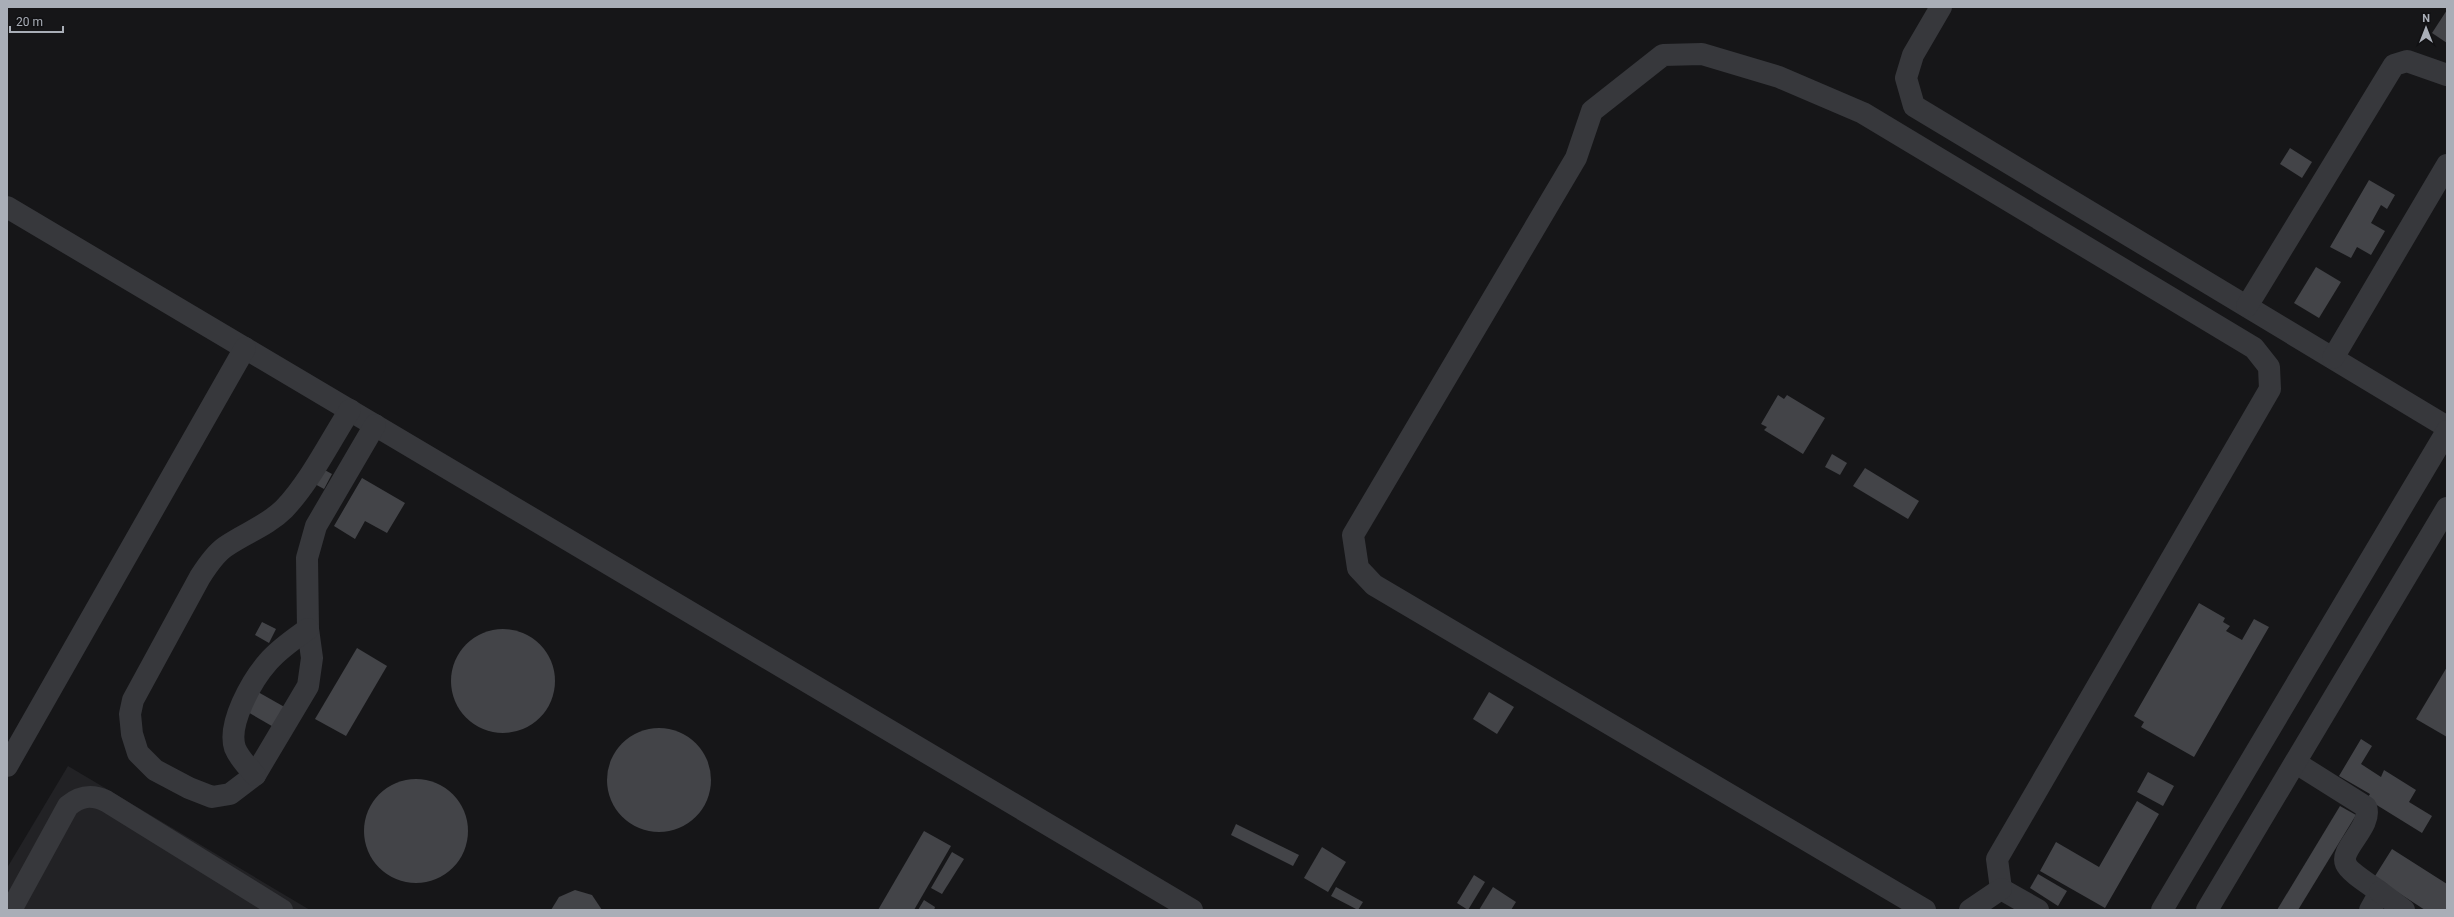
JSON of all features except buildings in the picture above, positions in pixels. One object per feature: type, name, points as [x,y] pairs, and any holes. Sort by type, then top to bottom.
[{"type":"street","points":[[1941,7],[1913,55],[1906,78],[1914,106],[2447,427]]},
{"type":"street","points":[[1924,910],[1374,585],[1358,568],[1353,535],[1576,158],[1592,111],[1663,55],[1702,54],[1779,77],[1863,113],[2254,348],[2269,367],[2270,389],[1996,859],[2001,890]]},
{"type":"street","points":[[2246,306],[2394,65],[2407,61],[2447,75]]},
{"type":"street","points":[[2333,358],[2447,165]]},
{"type":"street","points":[[7,207],[1192,910]]},
{"type":"street","points":[[7,766],[245,348]]},
{"type":"street","points":[[350,410],[316,465],[284,509],[266,524],[225,547],[212,559],[200,577],[133,700],[130,714],[132,734],[138,753],[155,770],[189,788],[212,797],[230,794],[255,775],[308,686],[312,658],[308,629],[307,558],[316,526],[375,425]]},
{"type":"street","points":[[2162,910],[2447,431]]},
{"type":"street","points":[[2215,907],[2296,763],[2447,508]]},
{"type":"street","points":[[255,775],[240,757],[235,747],[233,729],[236,716],[267,663],[308,629]]},
{"type":"street","points":[[2296,763],[2366,807],[2368,813],[2367,819],[2346,854],[2345,861],[2375,901],[2404,910]]},
{"type":"street","points":[[11,910],[68,806],[78,799],[90,796],[106,801],[282,910]]},
{"type":"street","points":[[1970,910],[2001,890]]},
{"type":"street","points":[[2001,890],[2038,910]]},
{"type":"shaded area","points":[[68,766],[310,910],[7,910],[7,868]]}]
